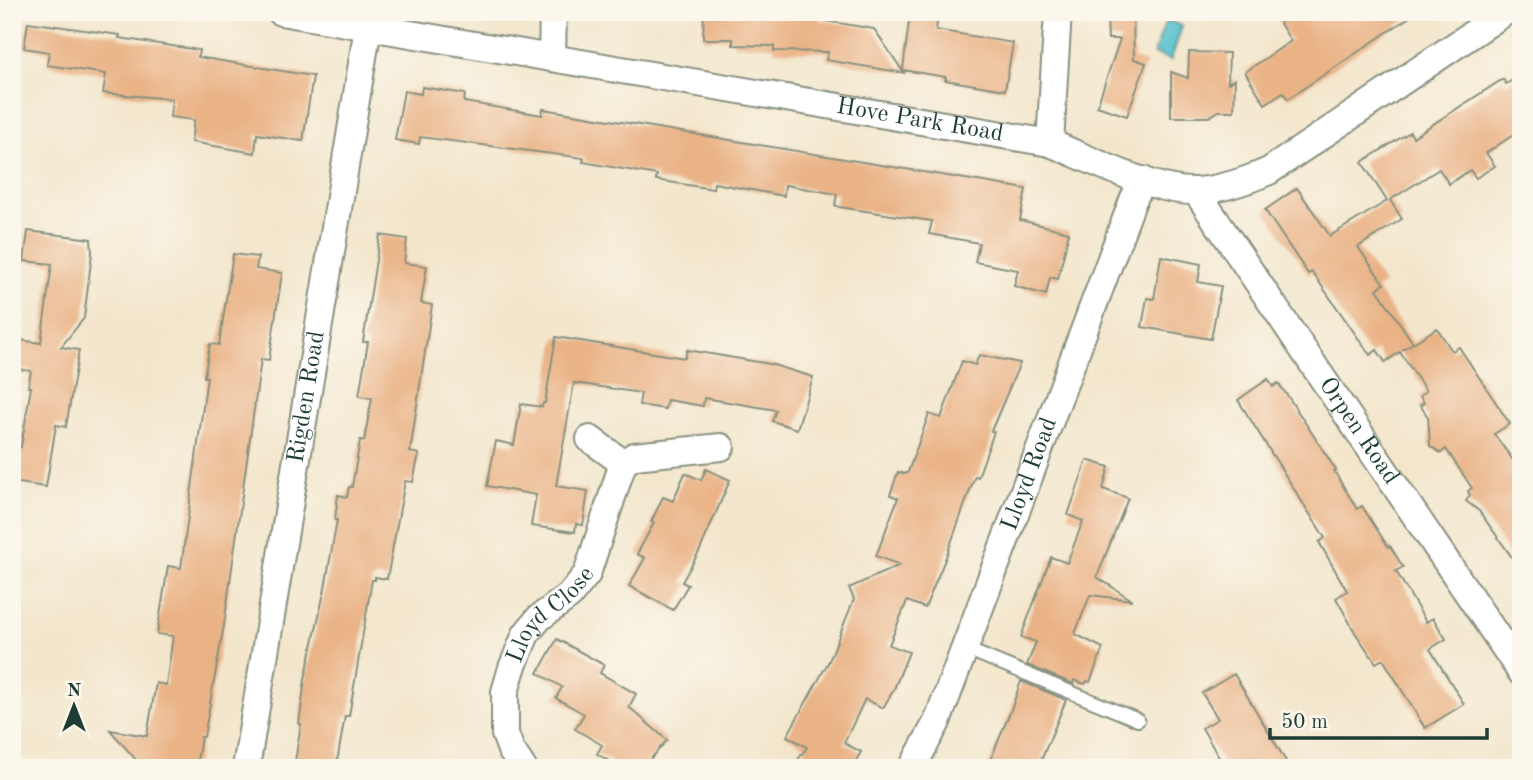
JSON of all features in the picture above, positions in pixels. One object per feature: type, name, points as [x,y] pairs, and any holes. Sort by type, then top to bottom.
[{"type":"street","name":"Hove Park Road","points":[[281,12],[1050,143],[1143,180],[1170,188],[1196,191],[1236,185],[1269,171],[1505,12]]},
{"type":"street","points":[[552,57],[553,12]]},
{"type":"street","points":[[1050,143],[1058,12]]},
{"type":"street","name":"Rigden Road","points":[[246,768],[368,27]]},
{"type":"street","name":"Lloyd Road","points":[[912,768],[937,722],[1133,200],[1143,180]]},
{"type":"street","name":"Orpen Road","points":[[1196,191],[1521,672]]},
{"type":"street","points":[[590,439],[622,463],[634,456],[722,447]]},
{"type":"street","name":"Lloyd Close","points":[[523,768],[511,750],[505,734],[505,692],[512,668],[526,634],[539,618],[569,596],[587,574],[622,463]]},
{"type":"lane","points":[[964,648],[1138,720]]},
{"type":"water","points":[[1166,20],[1182,26],[1171,60],[1154,54]]},
{"type":"building","points":[[704,12],[820,12],[820,20],[874,29],[904,73],[826,60],[828,52],[774,51],[774,46],[733,45],[733,39],[703,39]]},
{"type":"building","points":[[1133,12],[1134,59],[1146,63],[1127,116],[1097,106],[1120,39],[1108,39],[1107,13]]},
{"type":"building","points":[[1293,12],[1417,12],[1288,99],[1283,92],[1265,104],[1245,72],[1291,41],[1279,22]]},
{"type":"building","points":[[910,13],[938,16],[936,30],[1013,43],[1005,90],[903,70]]},
{"type":"building","points":[[28,22],[120,35],[119,38],[199,50],[198,57],[313,76],[303,141],[257,134],[255,153],[191,142],[194,120],[170,117],[172,99],[103,93],[106,74],[47,65],[49,52],[24,48]]},
{"type":"building","points":[[1189,52],[1229,53],[1228,83],[1235,79],[1234,111],[1219,111],[1209,117],[1171,117],[1171,72],[1188,78]]},
{"type":"building","points":[[1521,75],[1521,130],[1486,153],[1495,166],[1476,178],[1470,170],[1449,184],[1439,169],[1390,200],[1402,219],[1358,247],[1384,284],[1377,289],[1413,343],[1402,350],[1437,328],[1452,351],[1459,347],[1510,424],[1494,434],[1521,471],[1521,570],[1479,511],[1466,501],[1470,495],[1468,491],[1472,488],[1446,449],[1441,453],[1430,446],[1428,417],[1420,405],[1424,403],[1420,396],[1426,391],[1400,352],[1385,362],[1377,350],[1370,355],[1312,272],[1308,274],[1265,210],[1297,188],[1330,236],[1387,201],[1362,162],[1410,132],[1413,137],[1503,79],[1506,84]]},
{"type":"building","points":[[422,87],[465,94],[464,102],[542,115],[543,109],[1026,189],[1020,220],[1069,232],[1058,279],[1050,277],[1046,295],[1014,286],[1018,270],[975,262],[979,243],[929,234],[932,221],[839,207],[835,205],[837,194],[785,185],[784,196],[714,183],[713,189],[656,180],[657,175],[583,162],[584,158],[420,137],[419,144],[395,140],[404,91],[421,94]]},
{"type":"building","points":[[28,231],[91,239],[92,253],[84,318],[61,347],[79,350],[66,427],[56,425],[46,487],[12,482],[12,445],[21,447],[31,371],[12,368],[12,339],[41,343],[52,264],[24,261]]},
{"type":"building","points":[[380,235],[407,239],[404,263],[427,266],[421,303],[432,305],[410,452],[419,454],[413,482],[405,481],[387,579],[375,577],[375,580],[372,580],[349,716],[345,716],[336,768],[294,768],[305,679],[325,588],[337,520],[338,495],[347,497],[349,487],[352,487],[360,440],[364,441],[372,398],[359,396],[368,342],[363,342]]},
{"type":"building","points":[[233,254],[258,257],[256,269],[282,273],[269,360],[261,359],[224,625],[204,737],[201,737],[194,768],[143,768],[110,730],[147,736],[156,683],[166,685],[173,636],[157,634],[168,566],[181,568],[207,377],[204,377],[210,344],[219,345]]},
{"type":"building","points":[[1161,256],[1201,264],[1198,282],[1221,286],[1211,339],[1142,327],[1147,298],[1154,299]]},
{"type":"building","points":[[556,337],[685,358],[687,350],[770,364],[813,377],[797,429],[772,421],[776,410],[704,398],[703,406],[667,400],[665,409],[639,405],[641,393],[574,383],[556,486],[588,491],[583,525],[576,524],[575,532],[531,526],[536,495],[487,486],[496,441],[514,445],[521,404],[542,407],[545,403]]},
{"type":"building","points":[[979,355],[1020,363],[991,431],[994,432],[978,477],[975,476],[925,608],[907,601],[889,645],[909,652],[894,689],[883,708],[865,699],[844,743],[861,752],[852,768],[792,768],[807,747],[787,736],[829,661],[854,599],[849,588],[900,565],[876,556],[898,498],[890,495],[898,472],[908,472],[929,414],[941,418],[962,361],[975,365]]},
{"type":"building","points":[[1268,379],[1273,387],[1278,383],[1287,395],[1336,470],[1334,471],[1357,509],[1362,506],[1388,547],[1390,546],[1403,567],[1396,571],[1426,622],[1433,618],[1446,639],[1430,649],[1464,704],[1425,728],[1383,659],[1376,663],[1356,634],[1336,598],[1347,591],[1319,542],[1325,538],[1238,400]]},
{"type":"building","points":[[1087,460],[1109,467],[1103,489],[1128,498],[1097,577],[1132,600],[1090,595],[1075,634],[1103,648],[1090,682],[1085,684],[1074,680],[1073,684],[1027,665],[1036,642],[1021,637],[1051,557],[1067,563],[1083,521],[1068,515]]},
{"type":"building","points":[[706,469],[730,480],[700,550],[682,582],[688,585],[673,610],[629,586],[645,558],[637,554],[654,523],[651,522],[663,497],[673,501],[685,473],[701,480]]},
{"type":"building","points":[[557,639],[604,665],[600,673],[636,694],[629,707],[667,740],[643,768],[621,768],[597,754],[602,745],[575,729],[584,714],[556,698],[562,687],[538,673]]},
{"type":"building","points":[[1234,674],[1290,768],[1225,768],[1202,728],[1218,719],[1202,693]]},
{"type":"building","points":[[1021,681],[1066,700],[1038,768],[987,768],[1011,710]]}]
